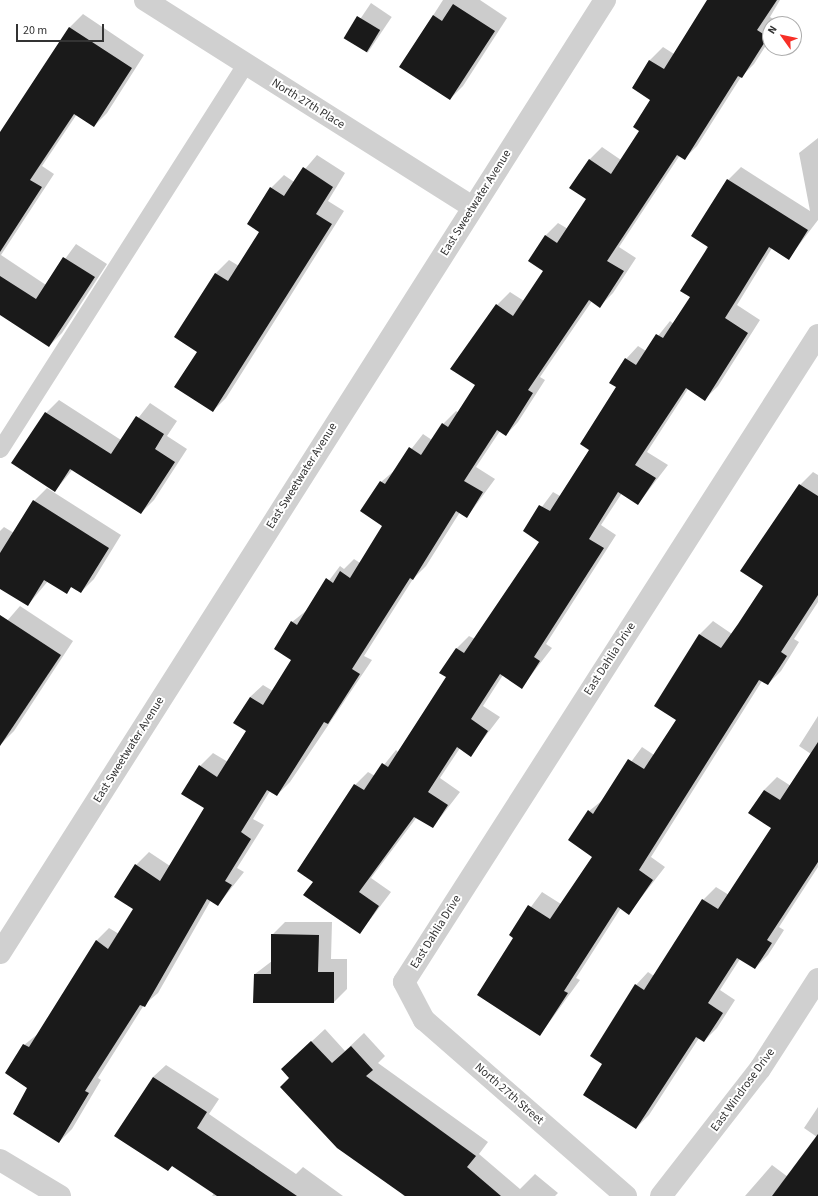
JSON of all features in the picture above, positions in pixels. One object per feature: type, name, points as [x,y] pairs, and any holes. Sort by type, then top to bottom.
[{"type":"street","name":"North 27th Place","points":[[145,0],[472,207]]},
{"type":"street","name":"East Sweetwater Avenue","points":[[0,953],[472,207],[605,0]]},
{"type":"street","name":"East Dahlia Drive","points":[[404,982],[818,336]]},
{"type":"street","name":"East Windrose Drive","points":[[662,1196],[760,1069],[818,979]]},
{"type":"street","name":"North 27th Street","points":[[404,982],[424,1020],[626,1196]]},
{"type":"street","points":[[0,1160],[60,1196]]},
{"type":"lane","points":[[0,449],[245,64]]},
{"type":"building","points":[[707,0],[777,0],[766,16],[762,16],[762,22],[757,30],[762,33],[762,46],[742,78],[738,76],[685,160],[677,155],[607,261],[624,271],[600,308],[589,300],[528,390],[533,393],[506,436],[497,430],[464,481],[483,492],[467,518],[456,511],[413,580],[410,578],[352,669],[360,674],[328,724],[324,722],[277,796],[267,790],[241,832],[251,839],[225,881],[232,885],[218,906],[207,899],[145,1007],[140,1005],[85,1091],[89,1093],[59,1143],[13,1114],[27,1088],[5,1073],[23,1044],[29,1047],[96,940],[108,949],[133,909],[114,897],[135,864],[160,881],[204,808],[181,794],[199,765],[217,777],[246,731],[233,723],[250,697],[263,705],[291,660],[274,649],[291,621],[297,625],[326,578],[333,583],[340,571],[350,578],[382,526],[360,511],[380,481],[385,484],[409,447],[421,455],[442,423],[448,427],[475,385],[450,369],[496,304],[513,316],[543,271],[528,261],[545,235],[557,243],[586,199],[569,188],[589,159],[611,174],[639,131],[633,127],[650,100],[632,88],[649,60],[664,69]]},
{"type":"building","points":[[453,4],[495,31],[450,100],[399,67],[433,15],[442,21]]},
{"type":"building","points":[[357,16],[380,30],[367,52],[344,38]]},
{"type":"building","points":[[69,27],[132,68],[94,127],[74,114],[30,180],[42,187],[0,252],[0,132]]},
{"type":"building","points":[[303,167],[333,187],[316,214],[332,224],[213,412],[174,387],[197,352],[174,337],[215,273],[228,281],[259,232],[247,224],[270,187],[284,196]]},
{"type":"building","points":[[727,179],[808,230],[789,260],[769,247],[725,318],[748,333],[705,401],[686,388],[635,465],[656,478],[638,505],[618,492],[589,539],[604,548],[534,657],[540,661],[522,689],[500,674],[471,719],[488,731],[471,757],[457,747],[428,792],[448,805],[433,828],[414,817],[359,892],[379,906],[360,934],[303,895],[313,882],[297,871],[354,784],[364,790],[382,763],[388,767],[446,677],[439,673],[456,648],[464,653],[539,542],[523,531],[539,505],[550,511],[589,450],[580,444],[616,387],[609,383],[625,358],[636,365],[656,334],[663,338],[690,297],[680,291],[708,247],[691,236]]},
{"type":"building","points":[[63,257],[95,277],[49,347],[0,315],[0,276],[36,299]]},
{"type":"building","points":[[45,412],[111,454],[136,416],[164,434],[155,449],[175,462],[141,514],[70,469],[55,492],[11,463]]},
{"type":"building","points":[[799,484],[818,496],[818,595],[781,652],[787,656],[768,685],[759,680],[639,870],[653,880],[629,915],[618,907],[564,991],[568,993],[540,1036],[477,995],[513,938],[509,935],[528,905],[550,919],[592,857],[568,840],[588,810],[593,814],[628,759],[644,769],[676,720],[654,706],[699,634],[721,648],[763,586],[740,571]]},
{"type":"building","points":[[33,500],[109,548],[81,593],[71,587],[67,594],[44,580],[28,606],[0,589],[0,553]]},
{"type":"building","points":[[0,615],[61,655],[0,746]]},
{"type":"building","points":[[818,742],[818,862],[767,940],[772,943],[755,969],[737,958],[708,1003],[723,1013],[704,1042],[696,1037],[636,1129],[583,1095],[602,1064],[590,1056],[635,984],[644,990],[702,899],[718,909],[771,828],[748,813],[764,790],[780,800]]},
{"type":"building","points":[[271,934],[319,935],[318,972],[334,972],[334,1003],[253,1003],[254,974],[271,974]]},
{"type":"building","points":[[311,1041],[332,1063],[351,1046],[373,1070],[366,1076],[476,1156],[467,1167],[501,1196],[405,1196],[337,1148],[280,1087],[289,1078],[281,1069]]},
{"type":"building","points":[[153,1077],[207,1112],[197,1128],[297,1196],[217,1196],[172,1166],[168,1171],[114,1136]]},
{"type":"building","points":[[818,1134],[818,1196],[772,1196]]}]
